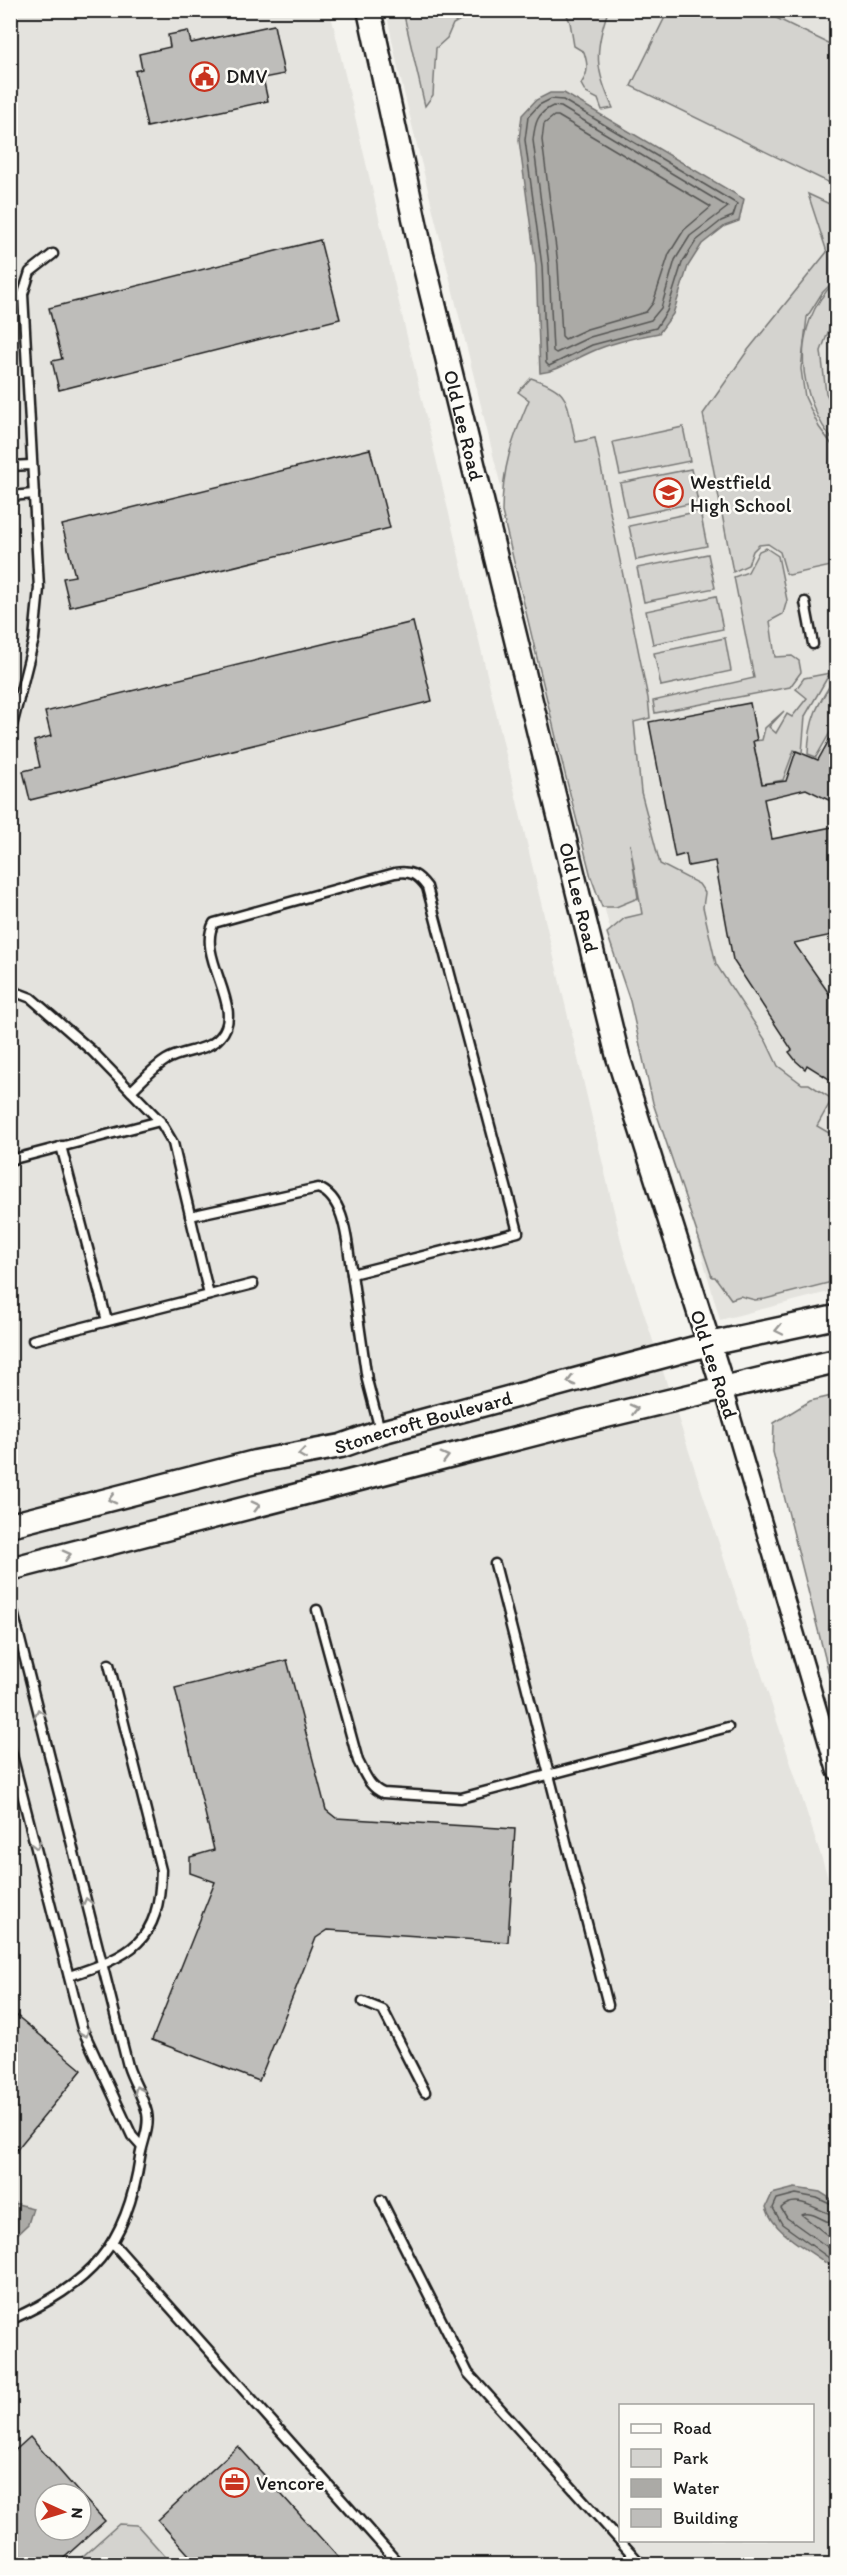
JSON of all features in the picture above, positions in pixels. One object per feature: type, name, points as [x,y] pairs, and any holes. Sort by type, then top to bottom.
[{"type":"main road","name":"Old Lee Road","points":[[369,10],[422,255],[618,1057],[723,1388]]},
{"type":"main road","name":"Stonecroft Boulevard","points":[[10,1525],[255,1462],[341,1446],[381,1432],[709,1344],[837,1317]]},
{"type":"main road","name":"Stonecroft Boulevard","points":[[10,1569],[514,1439],[837,1361]]},
{"type":"street","name":"Old Lee Road","points":[[723,1388],[837,1772]]},
{"type":"lane","points":[[10,734],[34,639],[39,588],[38,525],[31,465],[23,294],[30,272],[38,262],[53,254]]},
{"type":"lane","points":[[10,466],[31,465]]},
{"type":"lane","points":[[10,496],[34,494]]},
{"type":"lane","points":[[805,602],[813,644]]},
{"type":"lane","points":[[130,1090],[166,1060],[213,1044],[227,1027],[228,1012],[209,939],[214,923],[395,873],[407,871],[418,876],[427,887],[518,1232],[352,1274]]},
{"type":"lane","points":[[10,990],[31,998],[92,1051],[160,1120],[173,1143],[209,1295]]},
{"type":"lane","points":[[10,1160],[160,1120]]},
{"type":"lane","points":[[61,1146],[107,1321]]},
{"type":"lane","points":[[190,1215],[318,1188],[328,1192],[338,1205],[352,1274],[367,1380],[381,1432]]},
{"type":"lane","points":[[33,1340],[253,1284]]},
{"type":"lane","points":[[495,1564],[609,2006]]},
{"type":"lane","points":[[10,1600],[128,2066],[147,2114],[147,2131],[141,2146],[133,2196],[112,2242],[93,2269],[63,2293],[47,2304],[10,2320]]},
{"type":"lane","points":[[317,1610],[358,1761],[375,1789],[383,1793],[461,1798],[728,1727]]},
{"type":"lane","points":[[69,1976],[103,1965],[135,1948],[144,1938],[156,1908],[161,1882],[158,1857],[109,1664]]},
{"type":"lane","points":[[10,1748],[82,2028],[132,2136],[141,2146]]},
{"type":"lane","points":[[363,2002],[383,2010],[425,2092]]},
{"type":"lane","points":[[381,2200],[468,2373],[619,2541]]},
{"type":"lane","points":[[112,2242],[399,2565]]},
{"type":"lane","points":[[620,2542],[641,2565]]},
{"type":"shaded area","points":[[11,11],[330,11],[623,1249],[836,1902],[836,2564],[11,2564]]},
{"type":"shaded area","name":"Westfield High School","points":[[386,11],[836,11],[836,1290],[720,1320],[607,918],[398,68]]},
{"type":"green space","points":[[403,11],[477,11],[453,24],[447,38],[436,48],[433,95],[425,106]]},
{"type":"green space","points":[[565,11],[608,11],[600,38],[598,60],[607,95],[613,108],[602,110],[598,99],[586,93],[581,84],[587,72],[586,61],[584,52],[574,46],[570,22]]},
{"type":"green space","points":[[668,11],[762,11],[836,47],[836,186],[631,86]]},
{"type":"green space","points":[[808,194],[836,207],[836,279],[822,293],[807,317],[801,369],[805,397],[819,427],[836,450],[836,565],[789,575],[786,573],[780,552],[768,544],[759,545],[753,551],[748,565],[733,572],[703,414],[748,350],[827,252]]},
{"type":"green space","points":[[836,281],[836,311],[821,351],[826,393],[836,412],[836,444],[823,426],[813,405],[806,384],[803,362],[810,319],[821,299]]},
{"type":"green space","points":[[531,378],[555,388],[566,400],[576,442],[595,438],[648,698],[650,718],[634,722],[641,792],[660,864],[699,884],[705,893],[703,907],[716,964],[766,1041],[778,1066],[802,1084],[809,1084],[832,1099],[817,1126],[836,1137],[836,1281],[765,1299],[755,1300],[740,1296],[731,1299],[715,1277],[712,1277],[653,1103],[630,1001],[607,933],[625,918],[642,914],[630,844],[638,898],[616,907],[602,907],[591,877],[502,512],[502,496],[509,454],[529,400],[518,392]]},
{"type":"green space","points":[[683,427],[690,461],[620,475],[613,442]]},
{"type":"green space","points":[[691,469],[698,502],[627,517],[620,483]]},
{"type":"green space","points":[[700,511],[707,546],[636,560],[629,526]]},
{"type":"green space","points":[[766,548],[778,556],[787,600],[783,614],[770,621],[775,657],[792,656],[799,661],[801,672],[790,687],[655,713],[653,701],[754,678],[734,577],[748,572],[759,551]]},
{"type":"green space","points":[[708,554],[715,588],[644,602],[637,568]]},
{"type":"green space","points":[[716,596],[723,629],[653,644],[646,611]]},
{"type":"green space","points":[[725,638],[731,671],[661,686],[654,653]]},
{"type":"green space","points":[[830,673],[805,716],[802,753],[794,750],[783,780],[762,784],[753,741],[762,740],[765,728],[784,711],[769,727],[776,733],[787,714],[792,717],[807,698],[796,689],[804,678]]},
{"type":"green space","points":[[836,676],[836,722],[816,757],[808,754],[812,722],[819,704]]},
{"type":"green space","points":[[836,1395],[836,1701],[773,1452],[774,1423],[810,1401]]},
{"type":"green space","points":[[119,2524],[137,2525],[172,2564],[74,2564]]},
{"type":"water","points":[[550,93],[564,93],[744,199],[739,221],[725,226],[702,244],[688,266],[673,314],[659,333],[608,345],[560,367],[540,373],[536,266],[519,140],[522,115],[536,100]]},
{"type":"water","points":[[795,2188],[820,2192],[836,2202],[836,2271],[786,2235],[771,2218],[766,2207],[772,2194]]},
{"type":"water","points":[[10,2202],[33,2208],[28,2224],[11,2240]]},
{"type":"building","name":"DMV","points":[[274,25],[284,74],[263,78],[268,101],[147,127],[135,71],[142,69],[139,54],[170,47],[168,35],[188,31],[191,43]]},
{"type":"building","points":[[320,240],[340,319],[59,390],[52,361],[62,359],[49,308]]},
{"type":"building","points":[[370,449],[390,528],[70,607],[63,578],[75,576],[62,525]]},
{"type":"building","points":[[413,622],[432,701],[30,800],[23,771],[40,767],[34,741],[51,736],[45,712]]},
{"type":"building","points":[[750,703],[757,740],[753,741],[762,784],[786,781],[796,751],[818,760],[837,726],[837,804],[806,789],[764,799],[772,839],[837,826],[837,934],[794,943],[837,1005],[837,1084],[807,1065],[805,1069],[796,1061],[789,1052],[792,1050],[733,960],[715,861],[688,866],[686,854],[675,857],[649,722]]},
{"type":"building","points":[[287,1660],[326,1810],[336,1818],[515,1829],[508,1942],[328,1930],[316,1938],[259,2081],[152,2040],[215,1882],[190,1873],[190,1857],[214,1850],[175,1688]]},
{"type":"building","points":[[10,2010],[82,2070],[10,2158]]},
{"type":"building","points":[[30,2437],[69,2482],[33,2482],[33,2542],[82,2542],[56,2565],[10,2565],[10,2455]]},
{"type":"building","name":"Vencore","points":[[238,2446],[345,2565],[198,2565],[158,2520]]},
{"type":"building","points":[[93,2508],[105,2521],[93,2532]]},
{"type":"place","name":"DMV","points":[[205,76]]},
{"type":"place","name":"Westfield High School","points":[[669,493]]},
{"type":"place","name":"Vencore","points":[[235,2483]]}]
